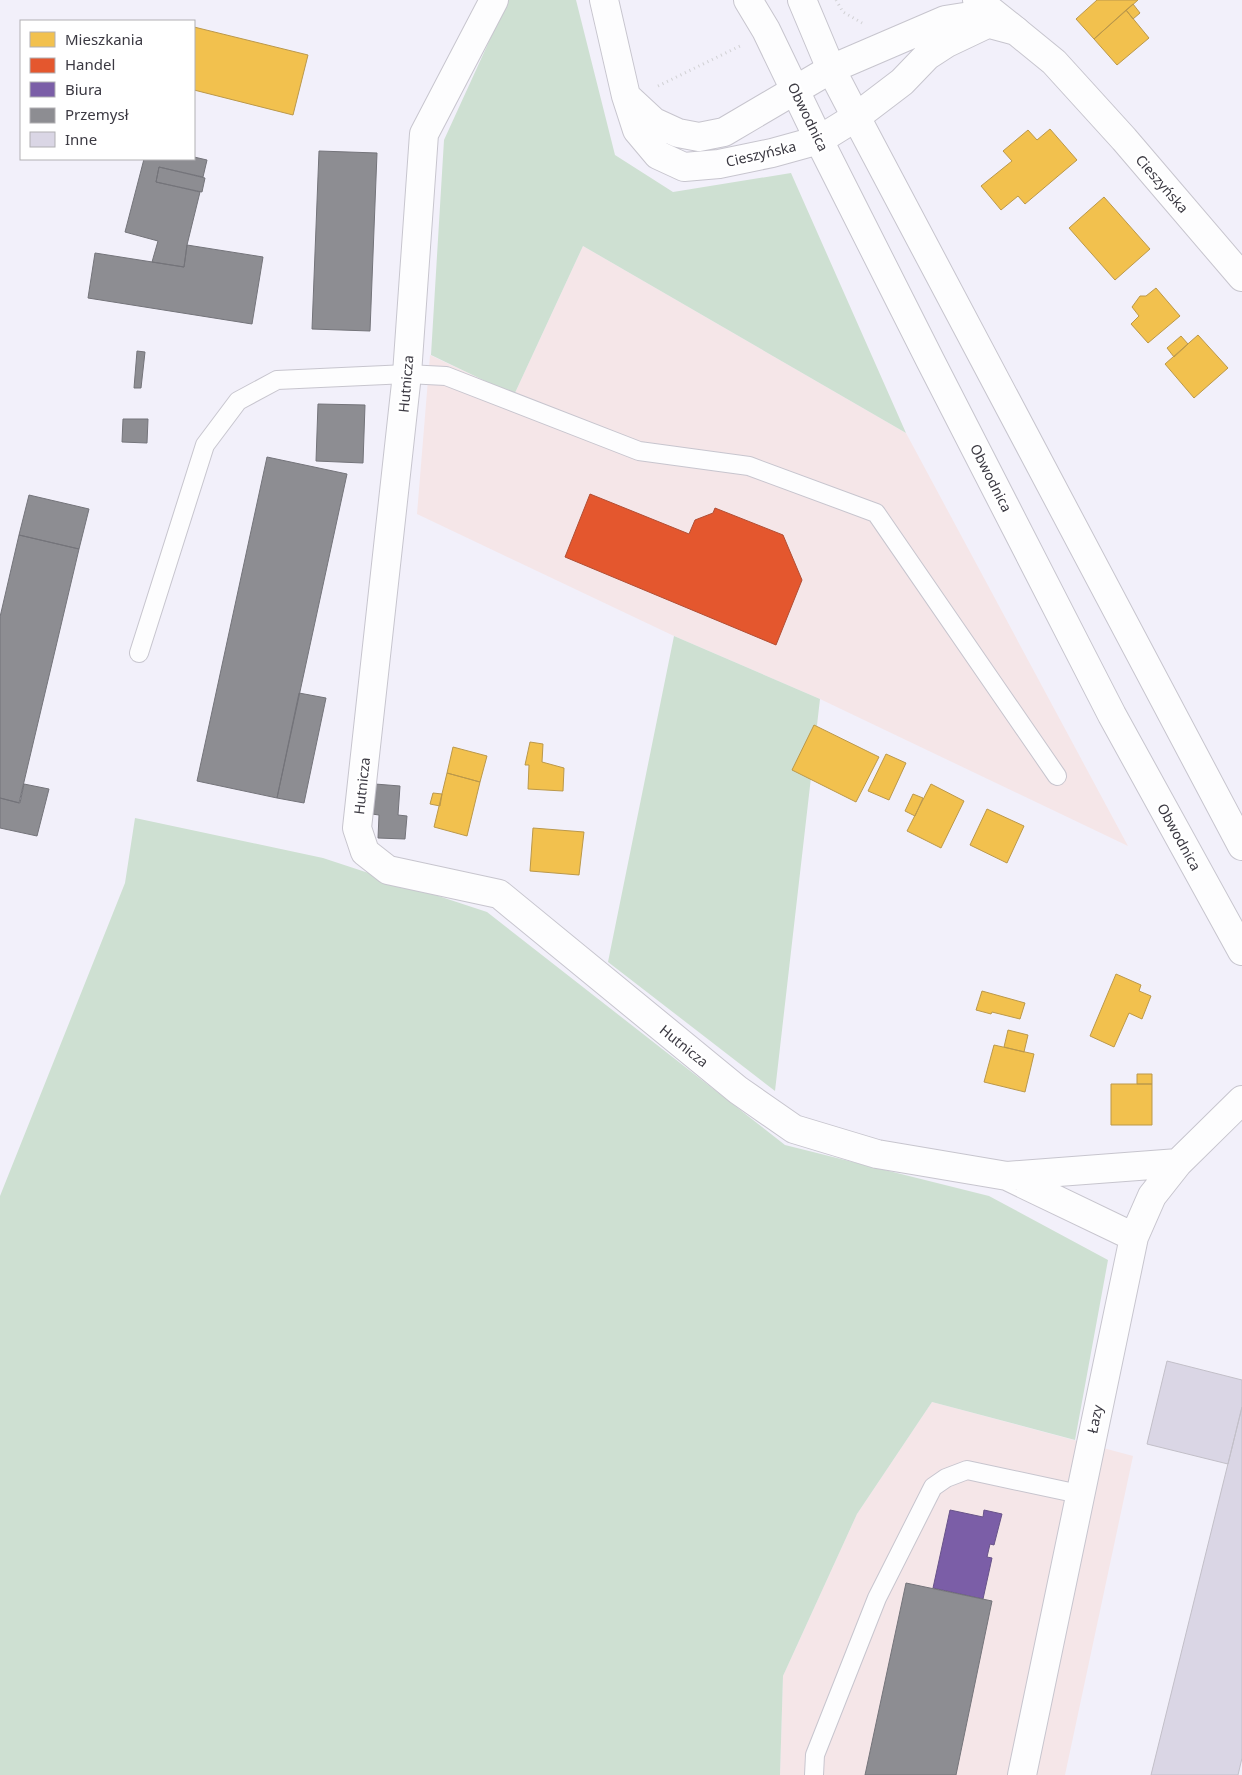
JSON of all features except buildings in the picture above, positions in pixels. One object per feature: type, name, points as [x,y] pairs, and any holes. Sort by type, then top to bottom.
[{"type":"street","name":"Hutnicza","points":[[494,0],[424,134],[407,374],[357,828],[365,852],[388,870],[498,894],[738,1090],[794,1129],[877,1154],[1008,1176]]},
{"type":"street","name":"Cieszyńska","points":[[604,0],[626,96],[637,130],[658,155],[684,167],[718,164],[772,153],[819,140],[856,117],[902,82],[927,56],[947,43],[982,12]]},
{"type":"street","name":"Obwodnica","points":[[748,0],[766,30],[819,140],[1108,706],[1242,952]]},
{"type":"street","points":[[802,0],[831,69],[1242,846]]},
{"type":"street","name":"Cieszyńska","points":[[626,96],[654,122],[678,133],[698,137],[724,132],[831,69],[945,20],[982,12],[1016,31],[1060,69],[1124,139],[1242,277]]},
{"type":"street","name":"Łazy","points":[[1022,1775],[1134,1237],[1152,1196],[1178,1163],[1242,1100]]},
{"type":"street","points":[[1008,1176],[1178,1163]]},
{"type":"street","points":[[1008,1176],[1134,1237]]},
{"type":"lane","points":[[139,653],[205,446],[238,401],[277,380],[407,374],[446,376],[639,451],[749,466],[876,513],[1057,776]]},
{"type":"lane","points":[[814,1775],[815,1755],[877,1598],[933,1487],[946,1478],[967,1470],[1080,1494]]},
{"type":"path","points":[[836,0],[843,12],[860,23],[869,25]]},
{"type":"path","points":[[626,96],[656,86],[740,46]]},
{"type":"shaded area","points":[[583,246],[906,433],[1128,846],[820,699],[674,636],[417,514],[430,355],[514,395]]},
{"type":"shaded area","points":[[932,1402],[1133,1456],[1065,1775],[780,1775],[783,1676],[857,1514]]},
{"type":"green space","points":[[508,0],[576,0],[615,155],[673,192],[791,173],[906,433],[583,246],[514,395],[431,355],[444,140]]},
{"type":"green space","points":[[674,636],[820,699],[775,1091],[608,962]]},
{"type":"green space","points":[[135,818],[323,858],[487,912],[785,1145],[989,1196],[1108,1260],[1075,1440],[932,1402],[857,1514],[783,1676],[780,1775],[0,1775],[0,1196],[125,883]]}]
